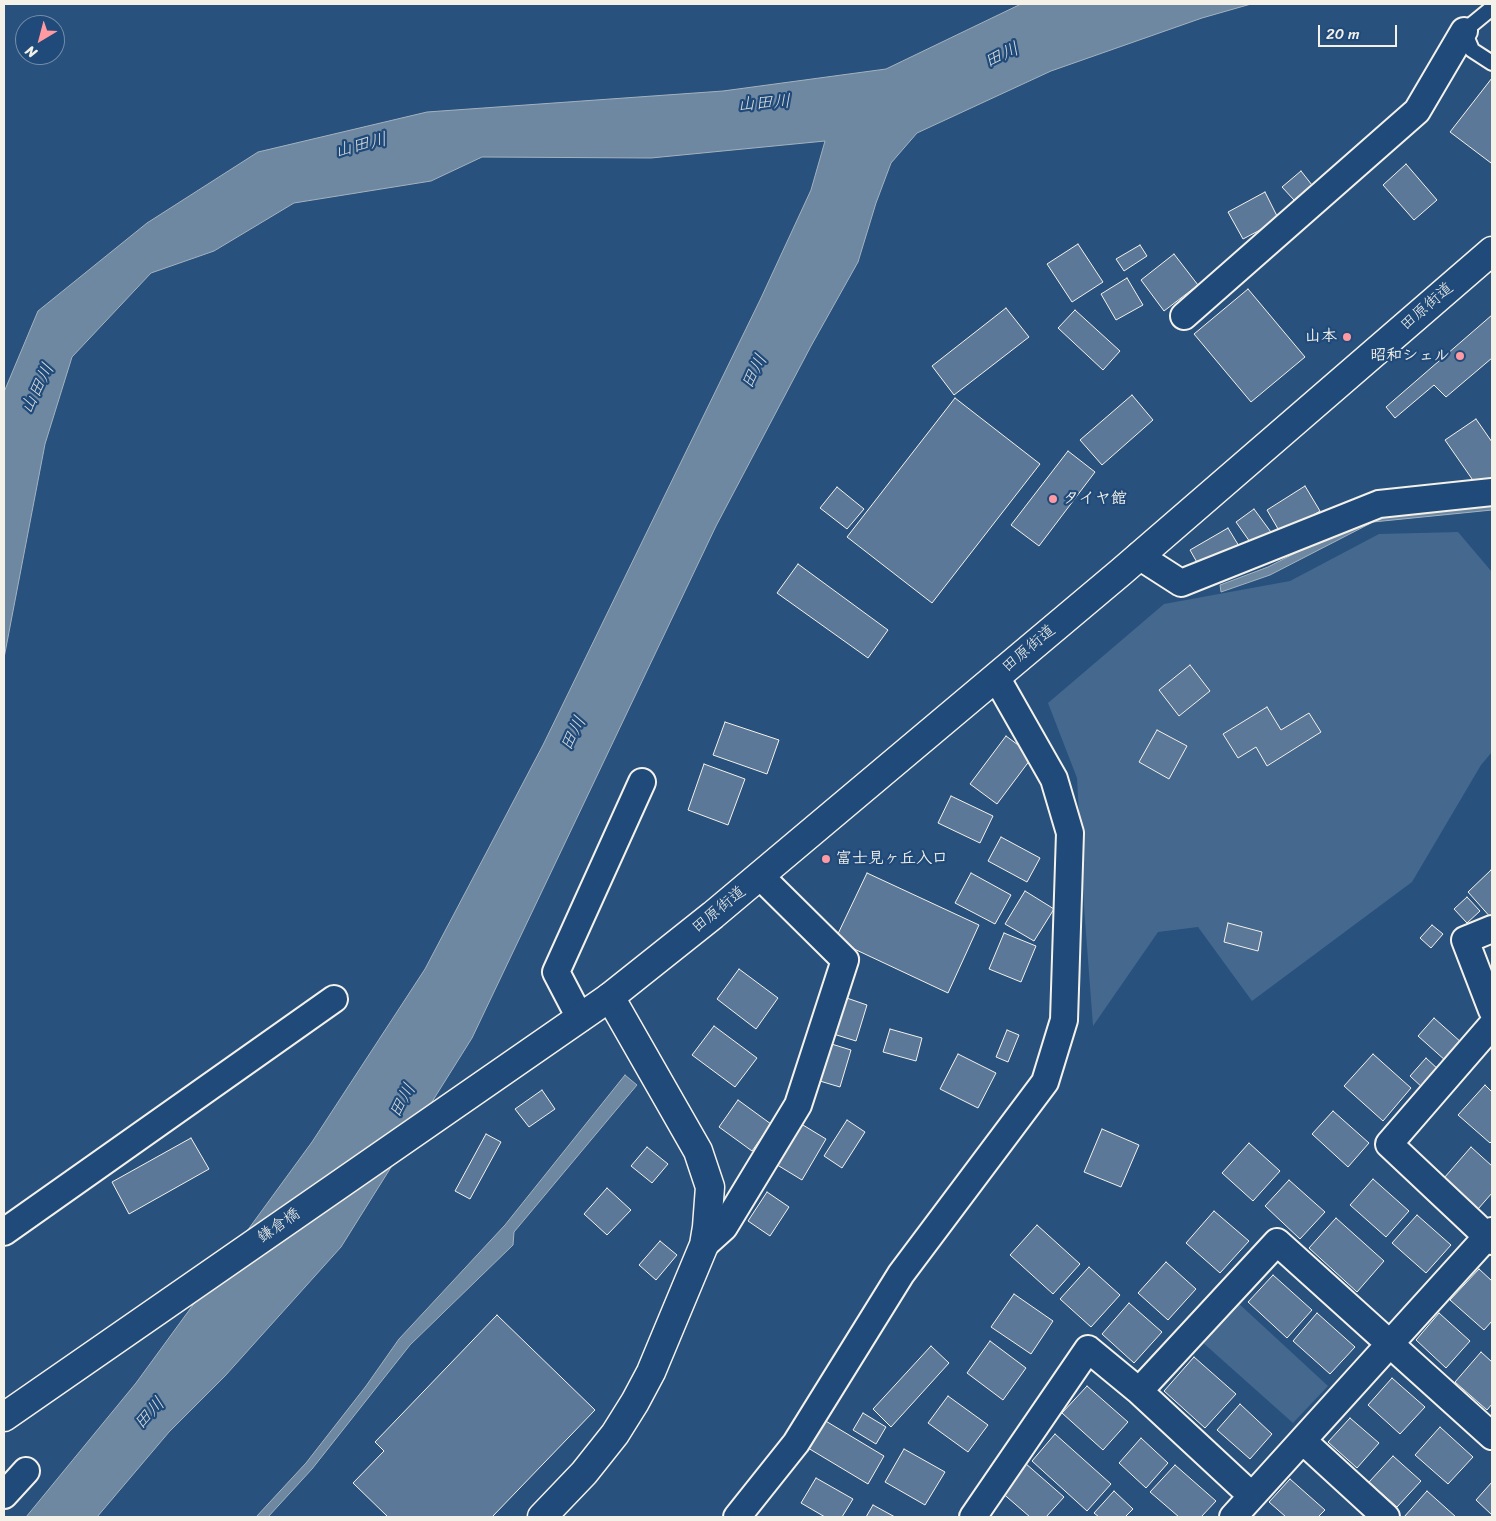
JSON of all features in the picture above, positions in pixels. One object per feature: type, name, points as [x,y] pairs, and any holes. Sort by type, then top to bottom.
[{"type":"main road","name":"田原街道","points":[[554,1035],[610,997],[760,876],[1139,556],[1492,251]]},
{"type":"main road","points":[[542,1517],[584,1473],[616,1434],[635,1402],[651,1372],[704,1245],[710,1207],[710,1187],[698,1151],[610,997]]},
{"type":"main road","name":"鎌倉橋","points":[[4,1417],[554,1035]]},
{"type":"street","points":[[1184,316],[1417,111],[1464,31]]},
{"type":"street","points":[[1139,556],[1181,583],[1379,504],[1492,492]]},
{"type":"street","points":[[738,1517],[796,1443],[901,1274],[1045,1082],[1048,1074],[1064,1020],[1070,833],[1054,779],[996,677]]},
{"type":"street","points":[[580,1018],[556,972],[642,782]]},
{"type":"street","points":[[704,1245],[724,1227],[798,1105],[846,960],[760,876]]},
{"type":"street","points":[[1492,929],[1465,940],[1492,1010]]},
{"type":"street","points":[[4,1232],[334,999]]},
{"type":"street","points":[[1233,1517],[1491,1236],[1389,1144],[1492,1025]]},
{"type":"street","points":[[1139,1391],[1277,1242],[1492,1436]]},
{"type":"street","points":[[980,1514],[1088,1348],[1139,1391],[1252,1496]]},
{"type":"street","points":[[1303,1441],[1386,1517]]},
{"type":"street","points":[[4,1495],[26,1471]]},
{"type":"lane","points":[[1492,8],[1464,31],[1472,50],[1492,62]]},
{"type":"shaded area","points":[[1458,532],[1492,572],[1492,752],[1481,765],[1412,882],[1252,1001],[1198,927],[1158,932],[1093,1026],[1077,778],[1048,703],[1164,604],[1290,581],[1379,534]]},
{"type":"shaded area","points":[[1236,1301],[1328,1386],[1293,1423],[1201,1341]]},
{"type":"water","points":[[1021,4],[1251,4],[1202,18],[1051,71],[917,133],[891,163],[876,203],[858,262],[811,346],[716,526],[472,1038],[341,1247],[225,1376],[169,1432],[97,1517],[26,1517],[136,1383],[312,1142],[425,969],[543,745],[761,298],[811,190],[825,141],[651,158],[482,157],[431,181],[294,203],[214,251],[151,273],[72,357],[45,444],[4,658],[4,392],[38,311],[147,223],[258,152],[427,112],[723,91],[886,69]]},
{"type":"water","points":[[1492,501],[1492,510],[1373,522],[1270,575],[1221,592],[1220,585],[1268,567],[1372,514]]},
{"type":"water","points":[[625,1075],[637,1085],[514,1232],[513,1245],[410,1345],[312,1469],[268,1517],[256,1517],[306,1463],[366,1386],[399,1339],[505,1225]]},
{"type":"building","points":[[1492,78],[1492,161],[1491,163],[1450,132]]},
{"type":"building","points":[[1406,164],[1437,200],[1414,220],[1383,185]]},
{"type":"building","points":[[1301,171],[1312,185],[1294,200],[1282,187]]},
{"type":"building","points":[[1265,192],[1279,220],[1243,239],[1228,212]]},
{"type":"building","points":[[1078,244],[1103,282],[1072,302],[1047,264]]},
{"type":"building","points":[[1140,245],[1147,256],[1124,271],[1116,259]]},
{"type":"building","points":[[1174,254],[1198,285],[1164,311],[1141,280]]},
{"type":"building","points":[[1127,278],[1143,305],[1116,320],[1101,294]]},
{"type":"building","points":[[1248,289],[1305,357],[1251,402],[1194,334]]},
{"type":"building","points":[[1006,308],[1029,337],[954,395],[932,366]]},
{"type":"building","points":[[1075,310],[1120,351],[1103,370],[1058,328]]},
{"type":"building","points":[[1492,315],[1492,358],[1446,397],[1434,385],[1395,418],[1386,407]]},
{"type":"building","points":[[1132,395],[1153,420],[1102,465],[1080,440]]},
{"type":"building","points":[[955,398],[1040,464],[932,603],[847,537]]},
{"type":"building","points":[[1476,419],[1492,442],[1492,480],[1479,489],[1445,440]]},
{"type":"building","name":"タイヤ館","points":[[1068,451],[1095,472],[1039,546],[1011,525]]},
{"type":"building","points":[[1305,486],[1320,511],[1281,534],[1267,510]]},
{"type":"building","points":[[837,487],[864,509],[847,529],[820,508]]},
{"type":"building","points":[[1254,509],[1276,539],[1257,552],[1236,522]]},
{"type":"building","points":[[1228,528],[1242,551],[1203,573],[1190,550]]},
{"type":"building","points":[[798,564],[888,630],[868,658],[777,593]]},
{"type":"building","points":[[1190,665],[1210,691],[1179,716],[1159,690]]},
{"type":"building","points":[[1267,707],[1281,730],[1309,713],[1321,732],[1267,766],[1256,747],[1238,758],[1223,734]]},
{"type":"building","points":[[725,722],[779,740],[767,774],[713,755]]},
{"type":"building","points":[[1157,730],[1187,746],[1169,779],[1139,762]]},
{"type":"building","points":[[1006,736],[1033,756],[997,804],[970,784]]},
{"type":"building","points":[[704,764],[745,779],[728,825],[688,810]]},
{"type":"building","points":[[951,796],[993,816],[980,843],[938,823]]},
{"type":"building","points":[[1001,837],[1040,858],[1027,882],[988,861]]},
{"type":"building","points":[[1491,870],[1492,872],[1492,919],[1468,892]]},
{"type":"building","points":[[867,873],[979,925],[948,993],[835,940]]},
{"type":"building","points":[[971,873],[1011,895],[995,924],[955,903]]},
{"type":"building","points":[[1025,891],[1054,909],[1034,941],[1005,924]]},
{"type":"building","points":[[1467,897],[1480,911],[1467,923],[1454,909]]},
{"type":"building","points":[[1228,923],[1262,932],[1258,951],[1224,942]]},
{"type":"building","points":[[1432,925],[1443,934],[1431,948],[1420,938]]},
{"type":"building","points":[[1004,933],[1036,946],[1021,982],[989,969]]},
{"type":"building","points":[[739,969],[778,998],[756,1029],[717,999]]},
{"type":"building","points":[[838,995],[867,1005],[856,1041],[827,1032]]},
{"type":"building","points":[[1434,1018],[1462,1043],[1446,1061],[1418,1036]]},
{"type":"building","points":[[714,1026],[757,1058],[735,1087],[692,1055]]},
{"type":"building","points":[[890,1029],[922,1038],[916,1061],[883,1052]]},
{"type":"building","points":[[1007,1030],[1019,1035],[1008,1062],[996,1057]]},
{"type":"building","points":[[825,1042],[851,1050],[840,1087],[813,1079]]},
{"type":"building","points":[[958,1054],[996,1073],[978,1108],[940,1089]]},
{"type":"building","points":[[1373,1054],[1411,1088],[1383,1121],[1344,1086]]},
{"type":"building","points":[[1426,1058],[1440,1071],[1424,1089],[1410,1076]]},
{"type":"building","points":[[1485,1085],[1492,1092],[1492,1141],[1490,1143],[1458,1115]]},
{"type":"building","points":[[542,1090],[555,1109],[529,1127],[515,1109]]},
{"type":"building","points":[[738,1100],[771,1124],[752,1151],[719,1127]]},
{"type":"building","points":[[1333,1111],[1369,1143],[1348,1167],[1312,1134]]},
{"type":"building","points":[[847,1120],[865,1132],[842,1168],[824,1156]]},
{"type":"building","points":[[798,1122],[826,1139],[802,1180],[774,1163]]},
{"type":"building","points":[[1102,1129],[1139,1145],[1121,1187],[1084,1172]]},
{"type":"building","points":[[486,1134],[501,1142],[470,1199],[455,1191]]},
{"type":"building","points":[[191,1138],[209,1169],[129,1214],[112,1182]]},
{"type":"building","points":[[1249,1143],[1280,1171],[1253,1201],[1222,1173]]},
{"type":"building","points":[[647,1147],[668,1164],[652,1183],[631,1166]]},
{"type":"building","points":[[1471,1147],[1492,1166],[1492,1193],[1478,1209],[1444,1178]]},
{"type":"building","points":[[1373,1179],[1409,1211],[1386,1237],[1350,1205]]},
{"type":"building","points":[[1289,1180],[1325,1212],[1300,1239],[1265,1206]]},
{"type":"building","points":[[607,1188],[631,1210],[607,1235],[584,1214]]},
{"type":"building","points":[[767,1192],[789,1207],[770,1236],[748,1221]]},
{"type":"building","points":[[1214,1211],[1249,1241],[1220,1273],[1186,1243]]},
{"type":"building","points":[[1417,1215],[1451,1245],[1426,1273],[1392,1243]]},
{"type":"building","points":[[1336,1218],[1384,1261],[1357,1292],[1309,1248]]},
{"type":"building","points":[[1037,1225],[1080,1264],[1053,1294],[1010,1255]]},
{"type":"building","points":[[660,1241],[677,1255],[656,1280],[639,1265]]},
{"type":"building","points":[[1166,1262],[1196,1289],[1168,1320],[1138,1293]]},
{"type":"building","points":[[1089,1267],[1120,1295],[1091,1327],[1060,1299]]},
{"type":"building","points":[[1479,1269],[1492,1281],[1492,1321],[1484,1330],[1450,1300]]},
{"type":"building","points":[[1273,1275],[1312,1310],[1287,1338],[1248,1302]]},
{"type":"building","points":[[1014,1294],[1053,1321],[1031,1354],[991,1327]]},
{"type":"building","points":[[1129,1303],[1162,1332],[1134,1363],[1102,1334]]},
{"type":"building","points":[[1317,1313],[1355,1347],[1330,1374],[1293,1341]]},
{"type":"building","points":[[1439,1313],[1470,1341],[1446,1368],[1416,1340]]},
{"type":"building","points":[[497,1315],[595,1410],[492,1517],[388,1517],[353,1483],[384,1451],[375,1442]]},
{"type":"building","points":[[990,1341],[1026,1368],[1003,1400],[967,1373]]},
{"type":"building","points":[[931,1346],[949,1363],[891,1427],[873,1409]]},
{"type":"building","points":[[1481,1352],[1492,1362],[1492,1404],[1487,1410],[1455,1382]]},
{"type":"building","points":[[1194,1357],[1236,1394],[1205,1428],[1164,1391]]},
{"type":"building","points":[[1392,1378],[1425,1407],[1400,1434],[1368,1405]]},
{"type":"building","points":[[1087,1386],[1128,1422],[1103,1450],[1062,1413]]},
{"type":"building","points":[[948,1396],[988,1425],[968,1452],[928,1423]]},
{"type":"building","points":[[1240,1404],[1272,1434],[1250,1459],[1217,1430]]},
{"type":"building","points":[[863,1413],[886,1427],[876,1444],[853,1430]]},
{"type":"building","points":[[1350,1418],[1379,1443],[1357,1468],[1328,1442]]},
{"type":"building","points":[[824,1420],[884,1456],[868,1484],[808,1448]]},
{"type":"building","points":[[1440,1427],[1473,1457],[1448,1484],[1415,1455]]},
{"type":"building","points":[[1055,1434],[1111,1484],[1087,1511],[1032,1461]]},
{"type":"building","points":[[1141,1438],[1168,1463],[1146,1488],[1119,1463]]},
{"type":"building","points":[[904,1449],[945,1472],[925,1505],[885,1482]]},
{"type":"building","points":[[1393,1456],[1421,1481],[1397,1507],[1369,1482]]},
{"type":"building","points":[[1025,1463],[1064,1497],[1046,1517],[1030,1517],[1000,1491]]},
{"type":"building","points":[[1175,1465],[1216,1501],[1201,1517],[1179,1517],[1150,1492]]},
{"type":"building","points":[[816,1478],[853,1499],[842,1517],[825,1517],[801,1503]]},
{"type":"building","points":[[1290,1479],[1325,1510],[1318,1517],[1286,1517],[1269,1502]]},
{"type":"building","points":[[1492,1482],[1492,1515],[1476,1500]]},
{"type":"building","points":[[1114,1491],[1133,1509],[1125,1517],[1099,1517],[1094,1513]]},
{"type":"building","points":[[1427,1491],[1456,1517],[1404,1517]]},
{"type":"building","points":[[873,1505],[895,1517],[866,1517]]},
{"type":"place","name":"山本","points":[[1347,337]]},
{"type":"place","name":"昭和シェル","points":[[1460,356]]},
{"type":"place","name":"タイヤ館","points":[[1053,499]]},
{"type":"place","name":"富士見ヶ丘入口","points":[[826,859]]},
{"type":"water label","name":"田川","points":[[1002,56]]},
{"type":"water label","name":"山田川","points":[[764,104]]},
{"type":"water label","name":"山田川","points":[[361,146]]},
{"type":"water label","name":"田川","points":[[755,372]]},
{"type":"water label","name":"山田川","points":[[38,389]]},
{"type":"water label","name":"田川","points":[[574,734]]},
{"type":"water label","name":"田川","points":[[403,1101]]},
{"type":"water label","name":"田川","points":[[150,1414]]}]
